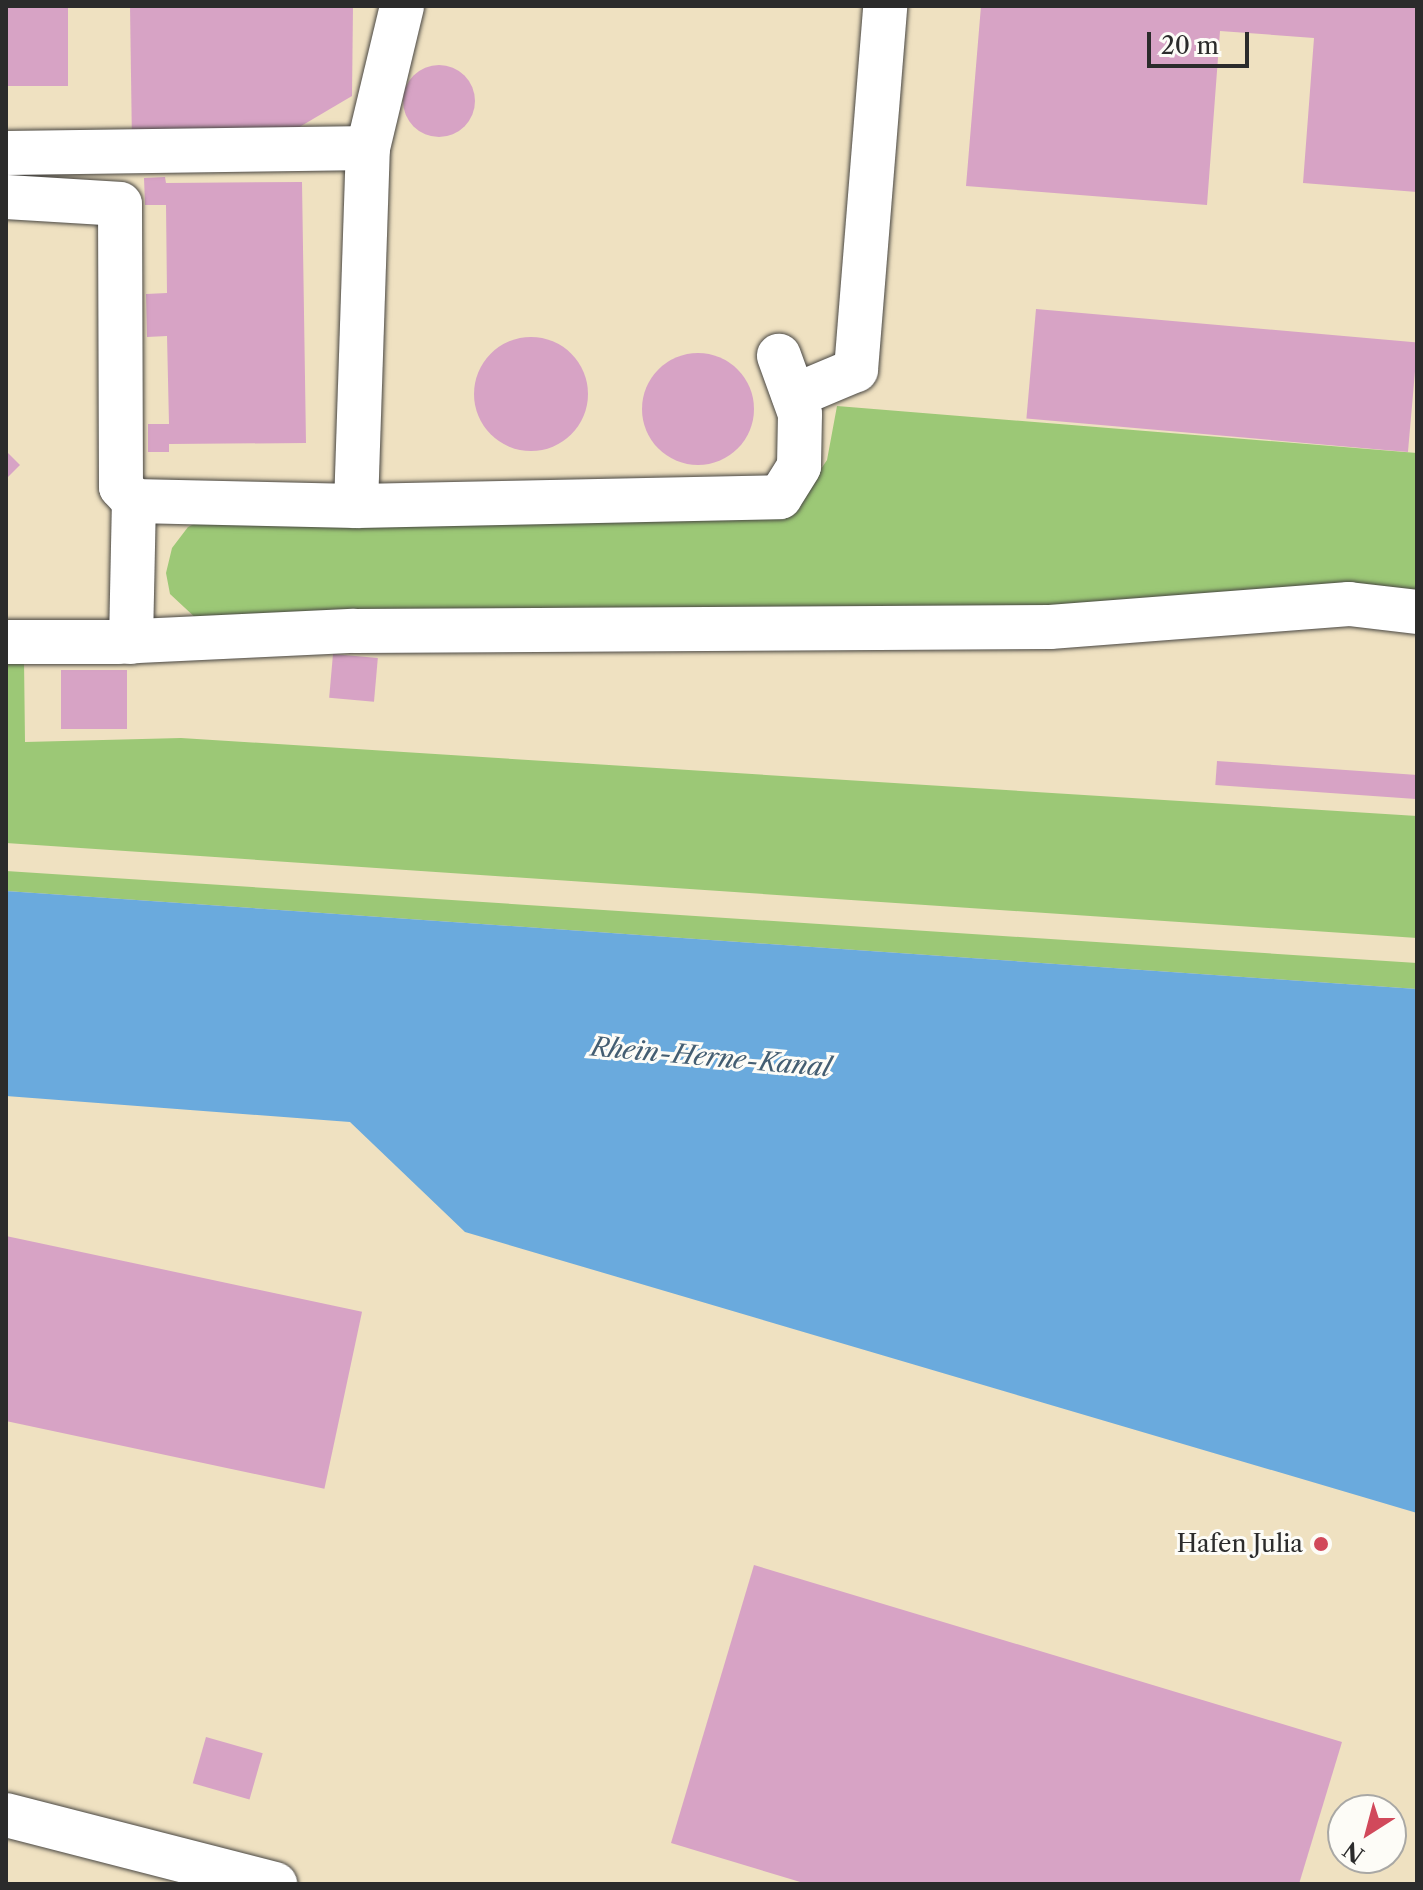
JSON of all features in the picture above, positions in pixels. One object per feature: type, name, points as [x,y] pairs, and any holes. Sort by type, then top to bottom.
[{"type":"lane","points":[[356,506],[368,148],[402,6]]},
{"type":"lane","points":[[134,501],[356,506],[780,497],[799,466],[800,414],[786,376],[856,370],[885,6]]},
{"type":"lane","points":[[6,153],[368,148]]},
{"type":"lane","points":[[6,197],[120,204],[121,487],[134,501],[131,642]]},
{"type":"lane","points":[[6,642],[131,642],[354,631],[1050,627],[1349,604],[1417,612]]},
{"type":"lane","points":[[6,1815],[275,1884]]},
{"type":"green space","points":[[837,406],[1417,453],[1417,597],[953,612],[199,621],[170,594],[166,573],[172,548],[188,527],[208,517],[791,514],[827,460]]},
{"type":"green space","points":[[6,659],[24,659],[25,742],[181,738],[1417,816],[1417,938],[6,843]]},
{"type":"green space","points":[[6,871],[1417,963],[1417,989],[6,891]]},
{"type":"water","name":"Rhein-Herne-Kanal","points":[[6,891],[1417,989],[1417,1513],[465,1232],[350,1122],[6,1096]]},
{"type":"building","points":[[6,6],[68,6],[68,86],[6,86]]},
{"type":"building","points":[[130,6],[353,6],[352,96],[274,142],[132,144]]},
{"type":"building","points":[[981,6],[1417,6],[1417,192],[1303,183],[1314,38],[1220,31],[1207,205],[966,186]]},
{"type":"building","points":[[432,65],[446,65],[465,75],[475,94],[475,108],[465,127],[446,137],[432,137],[413,127],[403,108],[403,94],[413,75]]},
{"type":"building","points":[[165,177],[166,183],[302,182],[306,443],[169,444],[169,452],[148,452],[148,424],[169,424],[167,336],[147,337],[146,294],[167,293],[166,205],[145,205],[144,178]]},
{"type":"building","points":[[1036,309],[1417,342],[1408,452],[1026,419]]},
{"type":"building","points":[[531,337],[553,342],[571,354],[583,372],[588,394],[583,416],[571,434],[553,446],[531,451],[509,446],[491,434],[479,416],[474,394],[479,372],[491,354],[509,342]]},
{"type":"building","points":[[698,353],[719,357],[738,369],[750,388],[754,409],[750,430],[738,449],[719,461],[698,465],[677,461],[658,449],[646,430],[642,409],[646,388],[658,369],[677,357]]},
{"type":"building","points":[[6,451],[20,465],[6,479]]},
{"type":"building","points":[[333,654],[378,658],[374,702],[329,698]]},
{"type":"building","points":[[61,670],[127,670],[127,729],[61,729]]},
{"type":"building","points":[[1217,761],[1417,775],[1416,799],[1215,785]]},
{"type":"building","points":[[6,1236],[362,1312],[324,1489],[6,1421]]},
{"type":"building","points":[[754,1565],[1342,1742],[1299,1884],[807,1884],[671,1843]]},
{"type":"building","points":[[206,1737],[263,1753],[249,1799],[193,1783]]},
{"type":"place","name":"Hafen Julia","points":[[1321,1544]]}]
